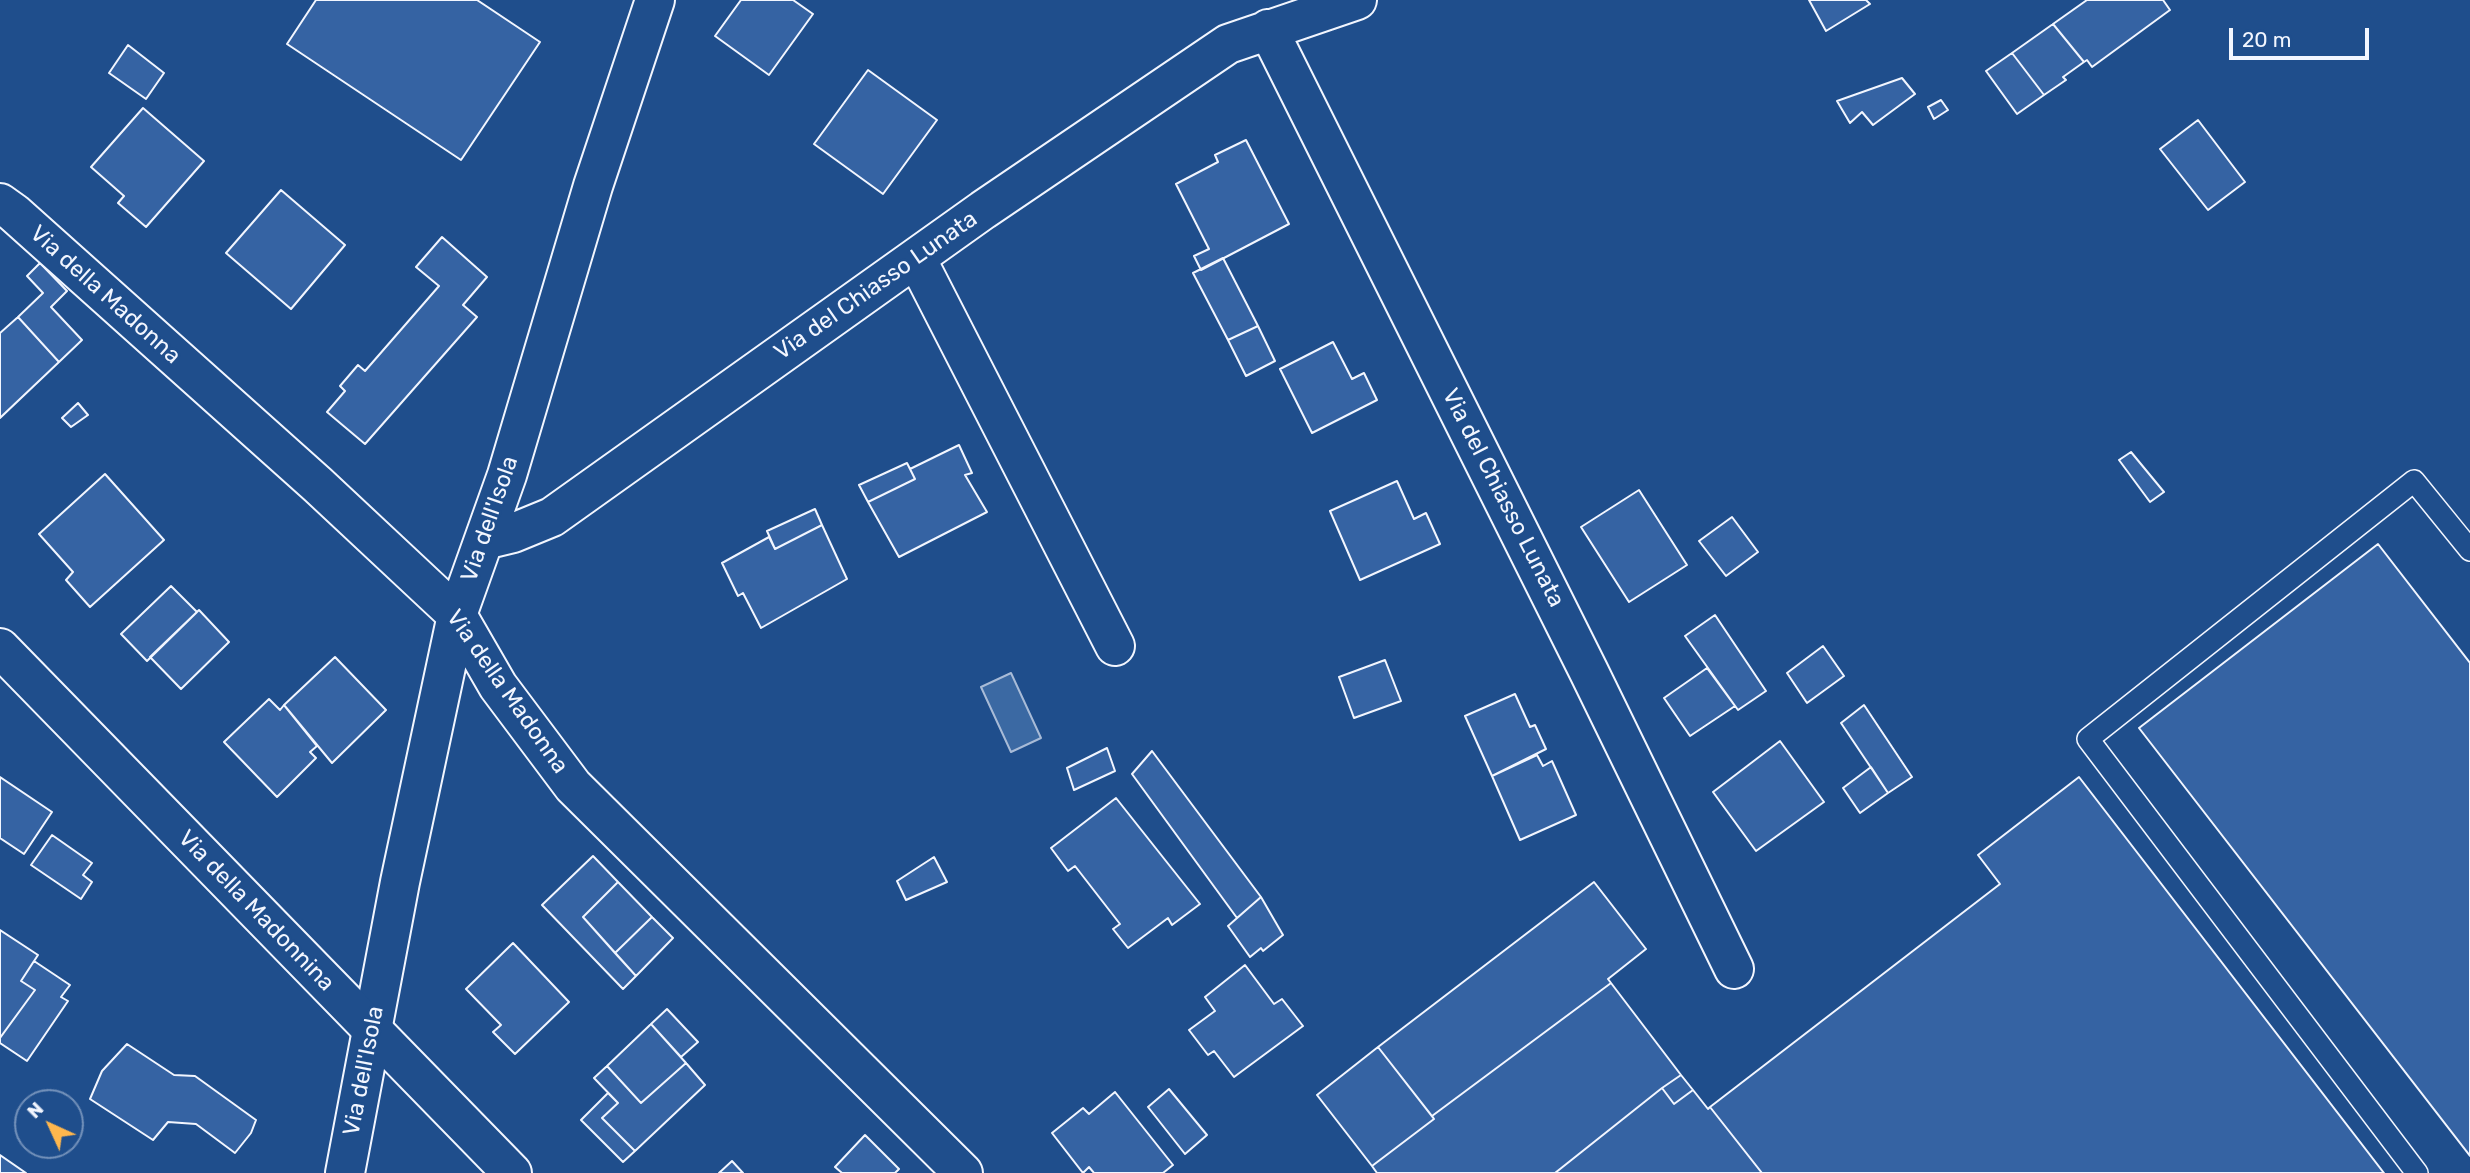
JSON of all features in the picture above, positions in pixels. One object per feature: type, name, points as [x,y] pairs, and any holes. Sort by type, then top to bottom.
[{"type":"street","name":"Via dell'Isola","points":[[345,1173],[449,607],[484,540],[507,475],[593,186],[655,0]]},
{"type":"street","name":"Via del Chiasso Lunata","points":[[484,540],[513,533],[552,517],[916,258],[1228,44],[1357,0]]},
{"type":"street","name":"Via del Chiasso Lunata","points":[[1268,29],[1583,659],[1734,969]]},
{"type":"street","name":"Via della Madonna","points":[[0,203],[307,476],[449,607],[498,686],[573,786],[963,1173]]},
{"type":"street","points":[[916,258],[1115,646]]},
{"type":"street","name":"Via della Madonnina","points":[[0,648],[512,1173]]},
{"type":"lane","points":[[2417,1173],[2088,739],[2414,481],[2470,550]]},
{"type":"water","points":[[1011,673],[1041,738],[1011,752],[981,687]]},
{"type":"building","points":[[316,0],[477,0],[540,42],[461,160],[287,44]]},
{"type":"building","points":[[741,0],[793,0],[813,14],[769,75],[715,36]]},
{"type":"building","points":[[1809,0],[1866,0],[1870,4],[1826,31]]},
{"type":"building","points":[[2087,0],[2163,0],[2170,10],[2092,67],[2087,60],[2084,62],[2053,24]]},
{"type":"building","points":[[2053,24],[2084,62],[2063,77],[2066,80],[2044,95],[2012,53]]},
{"type":"building","points":[[128,45],[164,73],[146,99],[109,73]]},
{"type":"building","points":[[2012,53],[2044,95],[2017,114],[1986,71]]},
{"type":"building","points":[[868,70],[937,120],[883,194],[814,144]]},
{"type":"building","points":[[1902,78],[1915,94],[1873,125],[1862,112],[1850,123],[1837,101]]},
{"type":"building","points":[[1941,100],[1948,110],[1934,119],[1928,107]]},
{"type":"building","points":[[143,108],[204,161],[146,227],[118,203],[124,196],[91,167]]},
{"type":"building","points":[[2198,120],[2245,182],[2208,210],[2160,149]]},
{"type":"building","points":[[1246,140],[1289,224],[1201,270],[1194,256],[1209,249],[1176,184],[1218,162],[1215,155]]},
{"type":"building","points":[[281,190],[345,245],[291,309],[226,253]]},
{"type":"building","points":[[442,237],[487,277],[463,305],[477,317],[365,444],[327,412],[345,391],[340,386],[358,365],[365,371],[439,286],[416,267]]},
{"type":"building","points":[[1223,258],[1258,326],[1228,340],[1193,273]]},
{"type":"building","points":[[40,263],[67,291],[51,307],[82,340],[59,362],[18,317],[43,293],[27,276]]},
{"type":"building","points":[[18,317],[59,362],[0,418],[0,333]]},
{"type":"building","points":[[1258,326],[1275,361],[1246,376],[1228,340]]},
{"type":"building","points":[[1333,342],[1352,379],[1364,373],[1377,400],[1312,433],[1280,369]]},
{"type":"building","points":[[78,403],[88,415],[71,427],[62,418]]},
{"type":"building","points":[[959,445],[972,473],[965,475],[987,512],[899,557],[868,502],[915,479],[910,469]]},
{"type":"building","points":[[2131,452],[2164,492],[2150,502],[2119,460]]},
{"type":"building","points":[[907,463],[915,479],[868,502],[859,485]]},
{"type":"building","points":[[105,474],[164,540],[90,607],[66,580],[73,572],[39,534]]},
{"type":"building","points":[[1397,481],[1414,519],[1426,513],[1440,544],[1360,580],[1330,511]]},
{"type":"building","points":[[1639,490],[1687,565],[1629,602],[1581,527]]},
{"type":"building","points":[[815,509],[822,525],[775,549],[767,531]]},
{"type":"building","points":[[1732,517],[1758,552],[1726,576],[1699,541]]},
{"type":"building","points":[[822,525],[847,579],[761,628],[743,593],[738,596],[722,563],[769,537],[775,549]]},
{"type":"building","points":[[2378,544],[2470,663],[2470,1156],[2139,728]]},
{"type":"building","points":[[171,586],[197,612],[147,661],[121,634]]},
{"type":"building","points":[[199,610],[229,642],[181,689],[150,657]]},
{"type":"building","points":[[1715,615],[1766,691],[1738,710],[1685,636]]},
{"type":"building","points":[[1823,646],[1844,676],[1807,703],[1787,673]]},
{"type":"building","points":[[335,657],[386,710],[332,763],[284,705]]},
{"type":"building","points":[[1385,660],[1401,701],[1354,718],[1339,677]]},
{"type":"building","points":[[1707,668],[1735,706],[1690,736],[1664,698]]},
{"type":"building","points":[[1515,694],[1530,727],[1535,725],[1546,749],[1492,776],[1465,716]]},
{"type":"building","points":[[269,699],[280,710],[284,705],[317,746],[310,752],[316,758],[277,797],[224,742]]},
{"type":"building","points":[[1864,705],[1912,777],[1888,793],[1841,723]]},
{"type":"building","points":[[1780,741],[1824,802],[1756,851],[1713,792]]},
{"type":"building","points":[[1107,748],[1115,771],[1074,790],[1067,768]]},
{"type":"building","points":[[1152,751],[1261,897],[1237,918],[1132,774]]},
{"type":"building","points":[[1537,755],[1543,766],[1552,761],[1576,815],[1520,840],[1492,776]]},
{"type":"building","points":[[1871,767],[1888,793],[1860,813],[1843,788]]},
{"type":"building","points":[[0,777],[52,812],[24,854],[0,838]]},
{"type":"building","points":[[2079,777],[2384,1173],[1762,1173],[1710,1107],[2000,884],[1978,855]]},
{"type":"building","points":[[1116,798],[1200,904],[1172,925],[1168,918],[1128,948],[1113,929],[1120,924],[1075,866],[1068,871],[1051,848]]},
{"type":"building","points":[[52,835],[92,863],[83,875],[92,882],[81,899],[31,865]]},
{"type":"building","points":[[593,856],[618,882],[583,917],[636,976],[623,989],[542,905]]},
{"type":"building","points":[[934,857],[947,882],[906,900],[897,881]]},
{"type":"building","points":[[618,882],[652,917],[615,953],[583,917]]},
{"type":"building","points":[[1594,882],[1646,949],[1608,979],[1611,983],[1432,1116],[1378,1047]]},
{"type":"building","points":[[1261,897],[1283,935],[1263,951],[1261,948],[1250,957],[1228,926]]},
{"type":"building","points":[[652,917],[673,938],[636,976],[615,953]]},
{"type":"building","points":[[0,930],[38,955],[21,981],[35,990],[0,1038]]},
{"type":"building","points":[[513,943],[569,1002],[515,1054],[493,1032],[501,1025],[466,989]]},
{"type":"building","points":[[34,961],[70,985],[61,997],[68,1001],[27,1061],[0,1043],[0,1038],[35,990],[21,981]]},
{"type":"building","points":[[1245,965],[1274,1004],[1282,999],[1303,1026],[1234,1077],[1214,1051],[1208,1055],[1189,1030],[1215,1011],[1205,997]]},
{"type":"building","points":[[1611,983],[1681,1075],[1555,1173],[1377,1173],[1372,1166],[1434,1119],[1432,1116]]},
{"type":"building","points":[[667,1009],[698,1042],[681,1057],[651,1024]]},
{"type":"building","points":[[651,1024],[686,1063],[641,1103],[607,1066]]},
{"type":"building","points":[[127,1044],[174,1075],[195,1076],[256,1120],[251,1133],[235,1153],[196,1124],[168,1122],[153,1140],[90,1099],[102,1071]]},
{"type":"building","points":[[1378,1047],[1434,1119],[1372,1166],[1317,1095]]},
{"type":"building","points":[[686,1063],[705,1085],[635,1151],[602,1118],[618,1103],[594,1078],[607,1066],[641,1103]]},
{"type":"building","points":[[1681,1075],[1693,1090],[1674,1104],[1662,1088]]},
{"type":"building","points":[[1662,1088],[1674,1104],[1693,1090],[1708,1109],[1710,1107],[1762,1173],[1555,1173]]},
{"type":"building","points":[[1169,1089],[1207,1135],[1185,1154],[1148,1107]]},
{"type":"building","points":[[1115,1092],[1173,1165],[1163,1173],[1094,1173],[1089,1167],[1083,1173],[1052,1133],[1083,1108],[1089,1114]]},
{"type":"building","points":[[608,1093],[618,1103],[602,1118],[635,1151],[623,1162],[581,1120]]},
{"type":"building","points":[[865,1135],[899,1169],[895,1173],[842,1173],[835,1167]]},
{"type":"building","points":[[0,1155],[26,1173],[0,1173]]},
{"type":"building","points":[[732,1161],[743,1173],[719,1173]]}]
